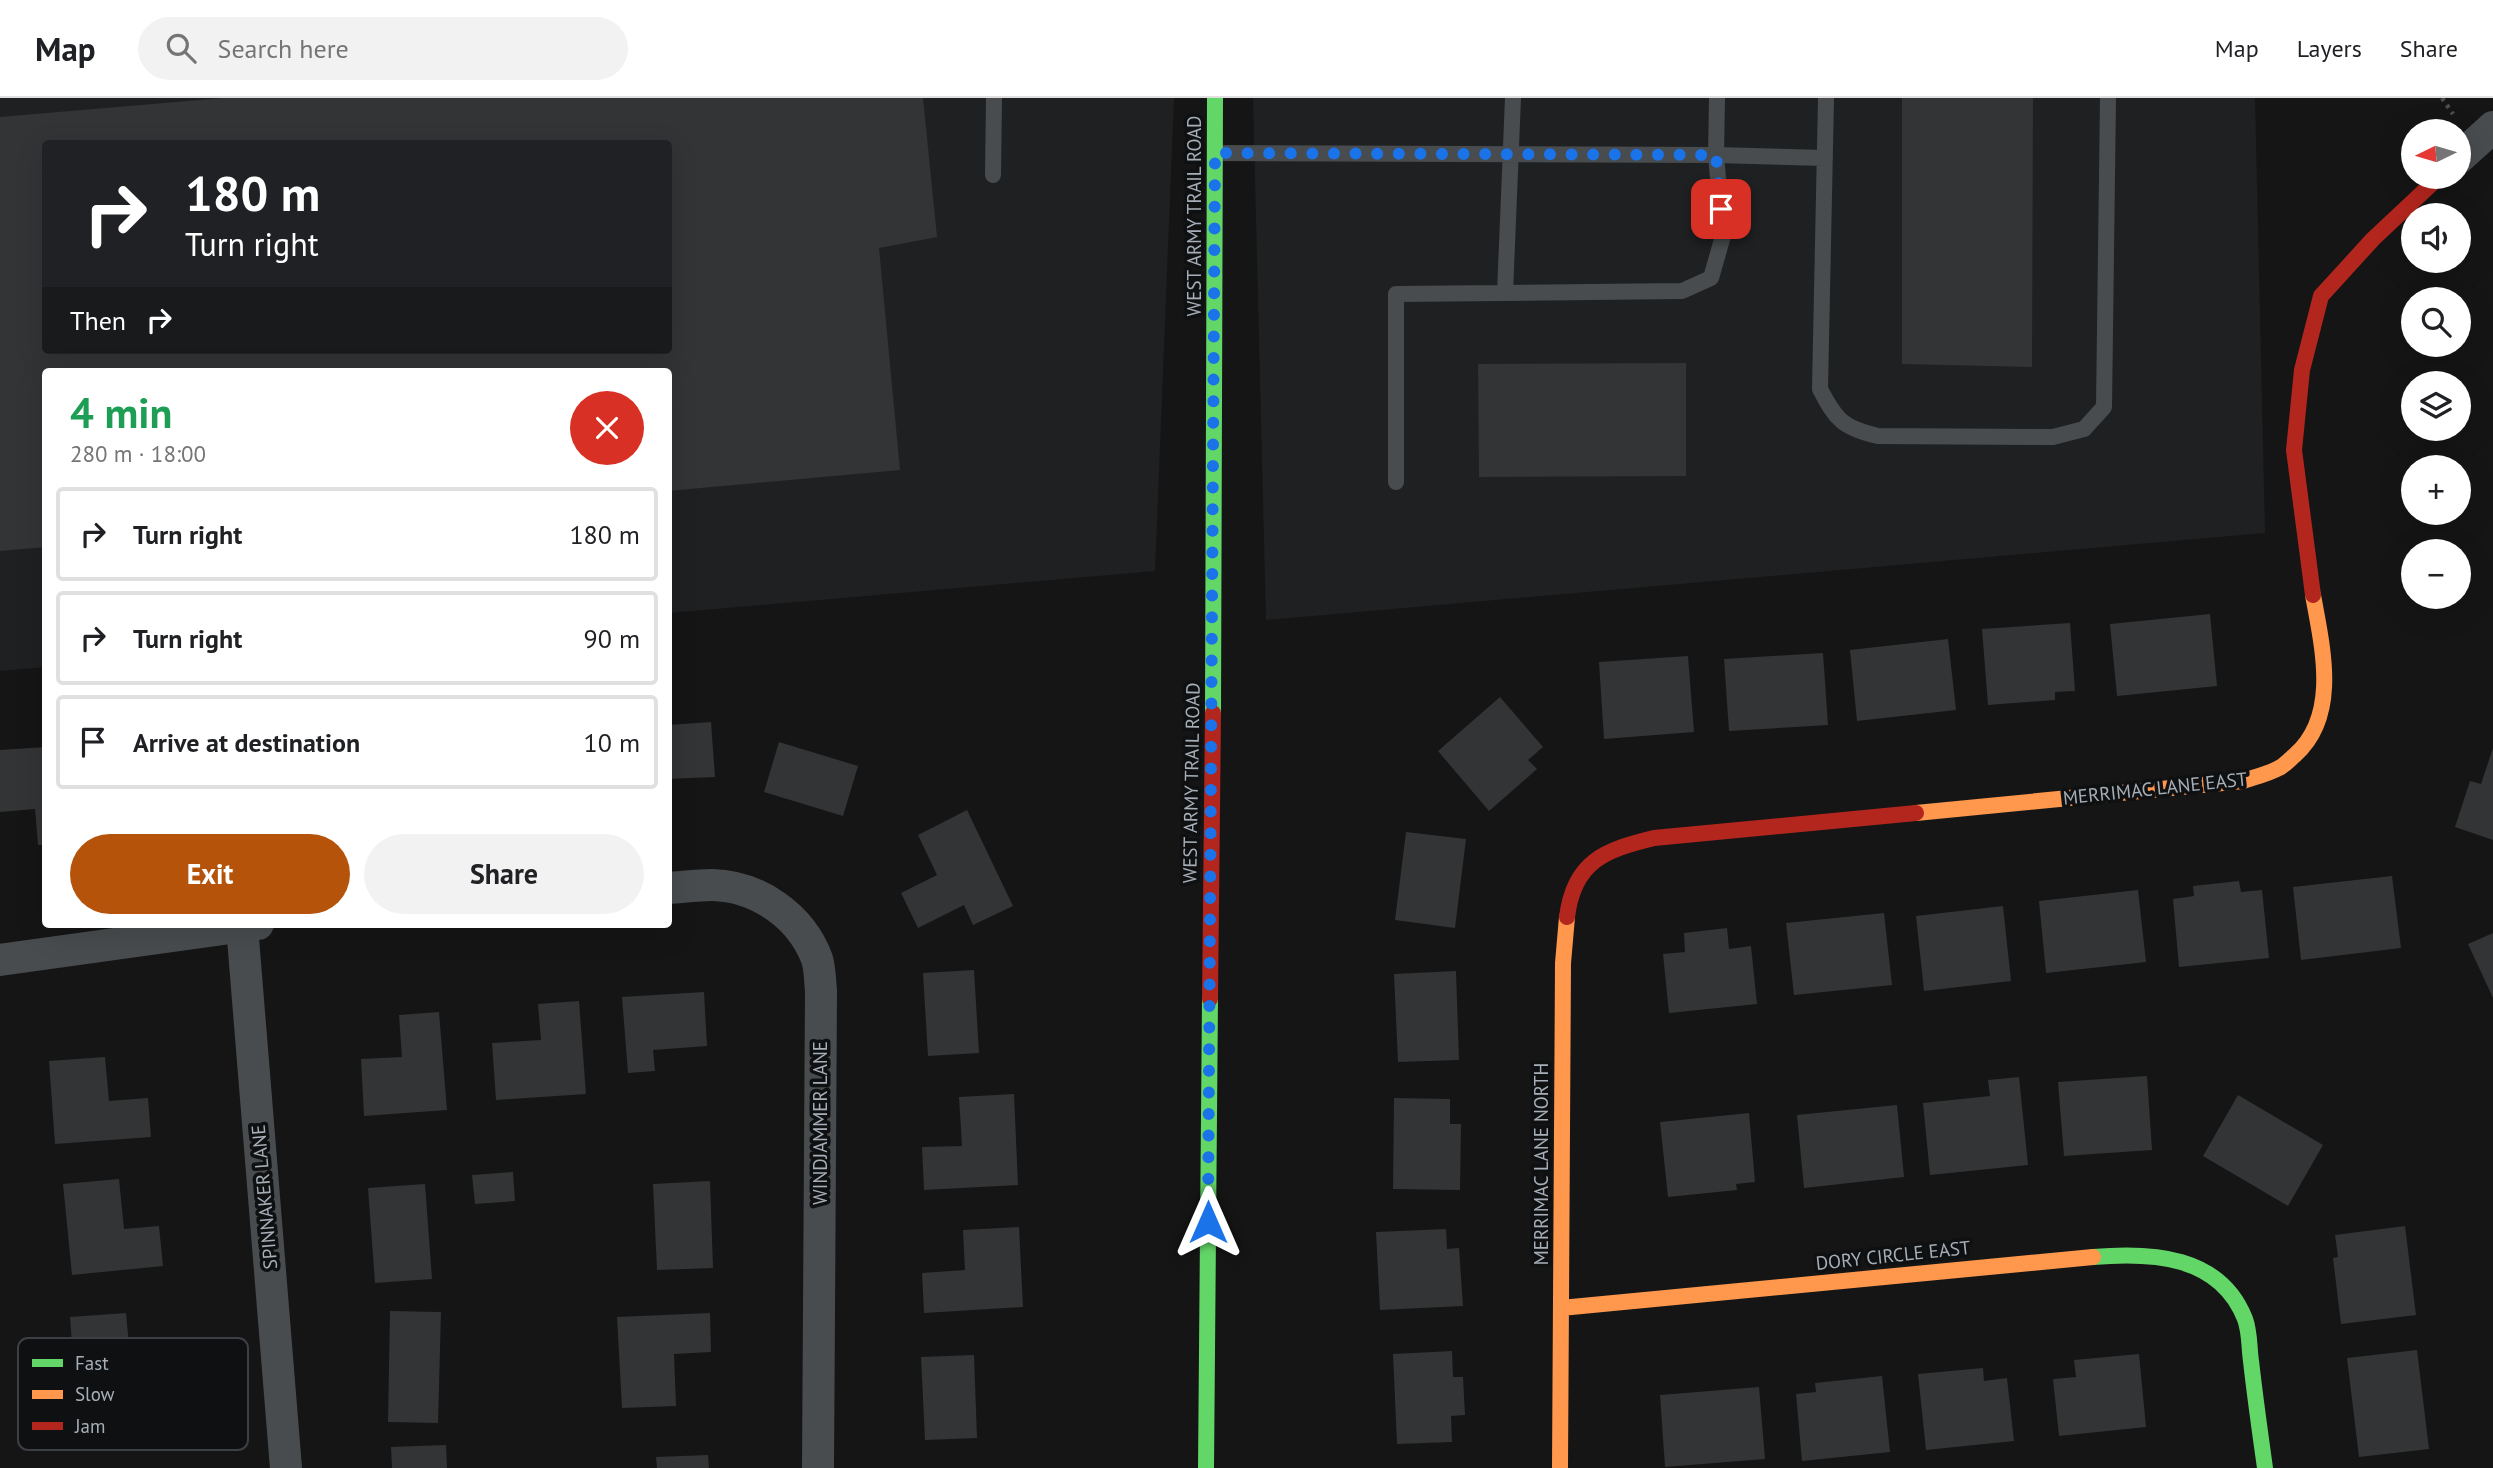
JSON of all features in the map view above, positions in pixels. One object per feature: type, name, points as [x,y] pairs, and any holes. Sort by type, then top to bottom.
[{"type":"street","name":"WEST ARMY TRAIL ROAD","points":[[1206,1468],[1215,98]]},
{"type":"street","points":[[2471,147],[2493,127]]},
{"type":"street","name":"MERRIMAC LANE EAST","points":[[1588,865],[1606,851],[1623,844],[1654,838],[2243,782],[2280,768],[2304,747],[2319,720],[2323,697],[2324,660],[2306,553],[2294,450],[2302,370],[2321,296],[2373,239],[2426,189]]},
{"type":"street","name":"MERRIMAC LANE NORTH","points":[[1560,1468],[1564,952],[1570,894],[1578,877],[1588,865]]},
{"type":"street","name":"WINDJAMMER LANE","points":[[672,888],[713,885],[742,889],[765,900],[790,916],[807,936],[818,962],[821,991],[818,1468]]},
{"type":"street","points":[[0,960],[229,928]]},
{"type":"street","name":"SPINNAKER LANE","points":[[250,928],[286,1468]]},
{"type":"street","name":"DORY CIRCLE EAST","points":[[1561,1308],[2116,1255],[2148,1254],[2191,1263],[2221,1285],[2244,1316],[2265,1468]]},
{"type":"lane","points":[[993,175],[994,98]]},
{"type":"lane","points":[[1505,293],[1513,98]]},
{"type":"lane","points":[[1396,482],[1396,294],[1682,291],[1711,278],[1723,236],[1716,155],[1717,98]]},
{"type":"lane","points":[[1826,98],[1821,389],[1835,416],[1853,430],[1878,436],[2053,437],[2084,429],[2104,407],[2108,98]]},
{"type":"lane","points":[[1215,153],[1716,155],[1825,158]]},
{"type":"shaded area","points":[[0,98],[1174,98],[1155,571],[672,613],[672,368],[42,368],[42,667],[0,671]]},
{"type":"shaded area","points":[[1253,98],[2255,98],[2265,533],[1266,620]]},
{"type":"building","points":[[223,98],[923,98],[937,237],[879,248],[900,470],[672,491],[672,368],[42,368],[42,547],[0,551],[0,117]]},
{"type":"building","points":[[1902,98],[2033,98],[2032,367],[1902,364]]},
{"type":"building","points":[[1686,363],[1686,476],[1479,477],[1478,364]]},
{"type":"building","points":[[2210,614],[2217,686],[2117,696],[2110,624]]},
{"type":"building","points":[[2070,623],[2075,691],[2055,692],[2055,700],[1988,705],[1982,629]]},
{"type":"building","points":[[1948,639],[1956,710],[1857,721],[1850,650]]},
{"type":"building","points":[[1823,653],[1828,725],[1729,731],[1724,659]]},
{"type":"building","points":[[1688,656],[1694,732],[1604,739],[1599,662]]},
{"type":"building","points":[[1500,697],[1543,747],[1528,760],[1537,769],[1489,811],[1438,751]]},
{"type":"building","points":[[711,722],[715,777],[672,779],[672,725]]},
{"type":"building","points":[[779,742],[858,766],[843,816],[764,792]]},
{"type":"building","points":[[42,747],[42,845],[38,845],[35,809],[0,812],[0,750]]},
{"type":"building","points":[[2493,748],[2493,840],[2455,827],[2470,781],[2481,784]]},
{"type":"building","points":[[967,810],[1013,906],[973,925],[964,905],[918,928],[901,893],[937,875],[918,835]]},
{"type":"building","points":[[1406,832],[1466,839],[1455,928],[1395,920]]},
{"type":"building","points":[[2392,876],[2401,948],[2301,960],[2293,887]]},
{"type":"building","points":[[2239,881],[2241,892],[2262,890],[2269,958],[2179,967],[2173,899],[2194,896],[2193,886]]},
{"type":"building","points":[[2138,890],[2146,962],[2046,973],[2039,901]]},
{"type":"building","points":[[2003,906],[2011,981],[1924,991],[1916,916]]},
{"type":"building","points":[[1884,913],[1892,985],[1794,995],[1786,923]]},
{"type":"building","points":[[1727,928],[1729,949],[1751,946],[1757,1004],[1669,1013],[1663,954],[1685,952],[1684,933]]},
{"type":"building","points":[[2493,933],[2493,998],[2468,944]]},
{"type":"building","points":[[974,970],[979,1053],[928,1056],[923,973]]},
{"type":"building","points":[[1456,971],[1459,1060],[1398,1062],[1394,974]]},
{"type":"building","points":[[704,992],[707,1046],[653,1050],[655,1071],[628,1073],[622,997]]},
{"type":"building","points":[[579,1001],[586,1094],[496,1100],[492,1043],[541,1040],[538,1004]]},
{"type":"building","points":[[439,1012],[447,1110],[364,1116],[361,1059],[402,1057],[399,1015]]},
{"type":"building","points":[[105,1057],[109,1101],[148,1098],[151,1137],[55,1144],[49,1061]]},
{"type":"building","points":[[2147,1076],[2152,1150],[2064,1156],[2058,1082]]},
{"type":"building","points":[[2019,1077],[2028,1165],[1930,1175],[1923,1103],[1990,1096],[1988,1080]]},
{"type":"building","points":[[1014,1094],[1018,1185],[924,1190],[922,1147],[962,1146],[959,1097]]},
{"type":"building","points":[[2238,1095],[2323,1145],[2288,1206],[2203,1156]]},
{"type":"building","points":[[1394,1098],[1450,1099],[1450,1124],[1461,1124],[1460,1190],[1393,1189]]},
{"type":"building","points":[[1897,1105],[1904,1177],[1804,1188],[1797,1115]]},
{"type":"building","points":[[1749,1113],[1755,1182],[1736,1184],[1737,1190],[1668,1197],[1660,1122]]},
{"type":"building","points":[[513,1172],[515,1201],[475,1204],[472,1175]]},
{"type":"building","points":[[119,1179],[124,1229],[159,1226],[163,1266],[72,1275],[63,1184]]},
{"type":"building","points":[[710,1181],[713,1268],[657,1270],[653,1184]]},
{"type":"building","points":[[425,1184],[432,1279],[375,1283],[368,1188]]},
{"type":"building","points":[[2405,1226],[2416,1315],[2341,1324],[2333,1258],[2338,1257],[2335,1235]]},
{"type":"building","points":[[1019,1227],[1023,1307],[924,1313],[922,1273],[965,1270],[963,1230]]},
{"type":"building","points":[[1446,1229],[1447,1249],[1459,1248],[1463,1306],[1380,1310],[1376,1232]]},
{"type":"building","points":[[390,1311],[441,1312],[438,1423],[388,1422]]},
{"type":"building","points":[[126,1313],[128,1338],[72,1338],[70,1317]]},
{"type":"building","points":[[710,1313],[711,1352],[674,1354],[676,1406],[622,1408],[617,1317]]},
{"type":"building","points":[[2417,1350],[2429,1449],[2359,1457],[2347,1358]]},
{"type":"building","points":[[1452,1351],[1453,1377],[1463,1377],[1465,1415],[1451,1416],[1452,1442],[1397,1444],[1393,1354]]},
{"type":"building","points":[[2139,1354],[2146,1427],[2059,1436],[2053,1379],[2076,1377],[2074,1360]]},
{"type":"building","points":[[974,1355],[977,1438],[925,1440],[921,1357]]},
{"type":"building","points":[[1983,1368],[1984,1381],[2007,1378],[2014,1441],[1926,1450],[1918,1374]]},
{"type":"building","points":[[1882,1376],[1890,1452],[1802,1461],[1796,1394],[1816,1392],[1815,1383]]},
{"type":"building","points":[[1759,1387],[1765,1459],[1665,1467],[1660,1395]]},
{"type":"building","points":[[446,1445],[447,1468],[392,1468],[391,1447]]},
{"type":"building","points":[[708,1455],[709,1468],[657,1468],[656,1457]]},
{"type":"traffic: fast","points":[[1213,713],[1215,98]]},
{"type":"traffic: fast","points":[[1206,1468],[1210,999]]},
{"type":"traffic: fast","points":[[2093,1257],[2138,1256],[2181,1262],[2201,1270],[2219,1282],[2234,1298],[2248,1329],[2265,1468]]},
{"type":"traffic: slow","points":[[1916,813],[2243,781],[2279,768],[2309,739],[2323,700],[2323,657],[2313,595]]},
{"type":"traffic: slow","points":[[1560,1468],[1563,963],[1567,917]]},
{"type":"traffic: slow","points":[[1561,1308],[2093,1257]]},
{"type":"traffic: jam","points":[[2313,595],[2294,450],[2302,370],[2321,296],[2373,239],[2426,189]]},
{"type":"traffic: jam","points":[[1210,999],[1213,713]]},
{"type":"traffic: jam","points":[[1567,917],[1571,898],[1585,871],[1607,854],[1636,843],[1654,838],[1916,813]]},
{"type":"route","points":[[1208,1222],[1215,153],[1716,155],[1721,209]]}]
